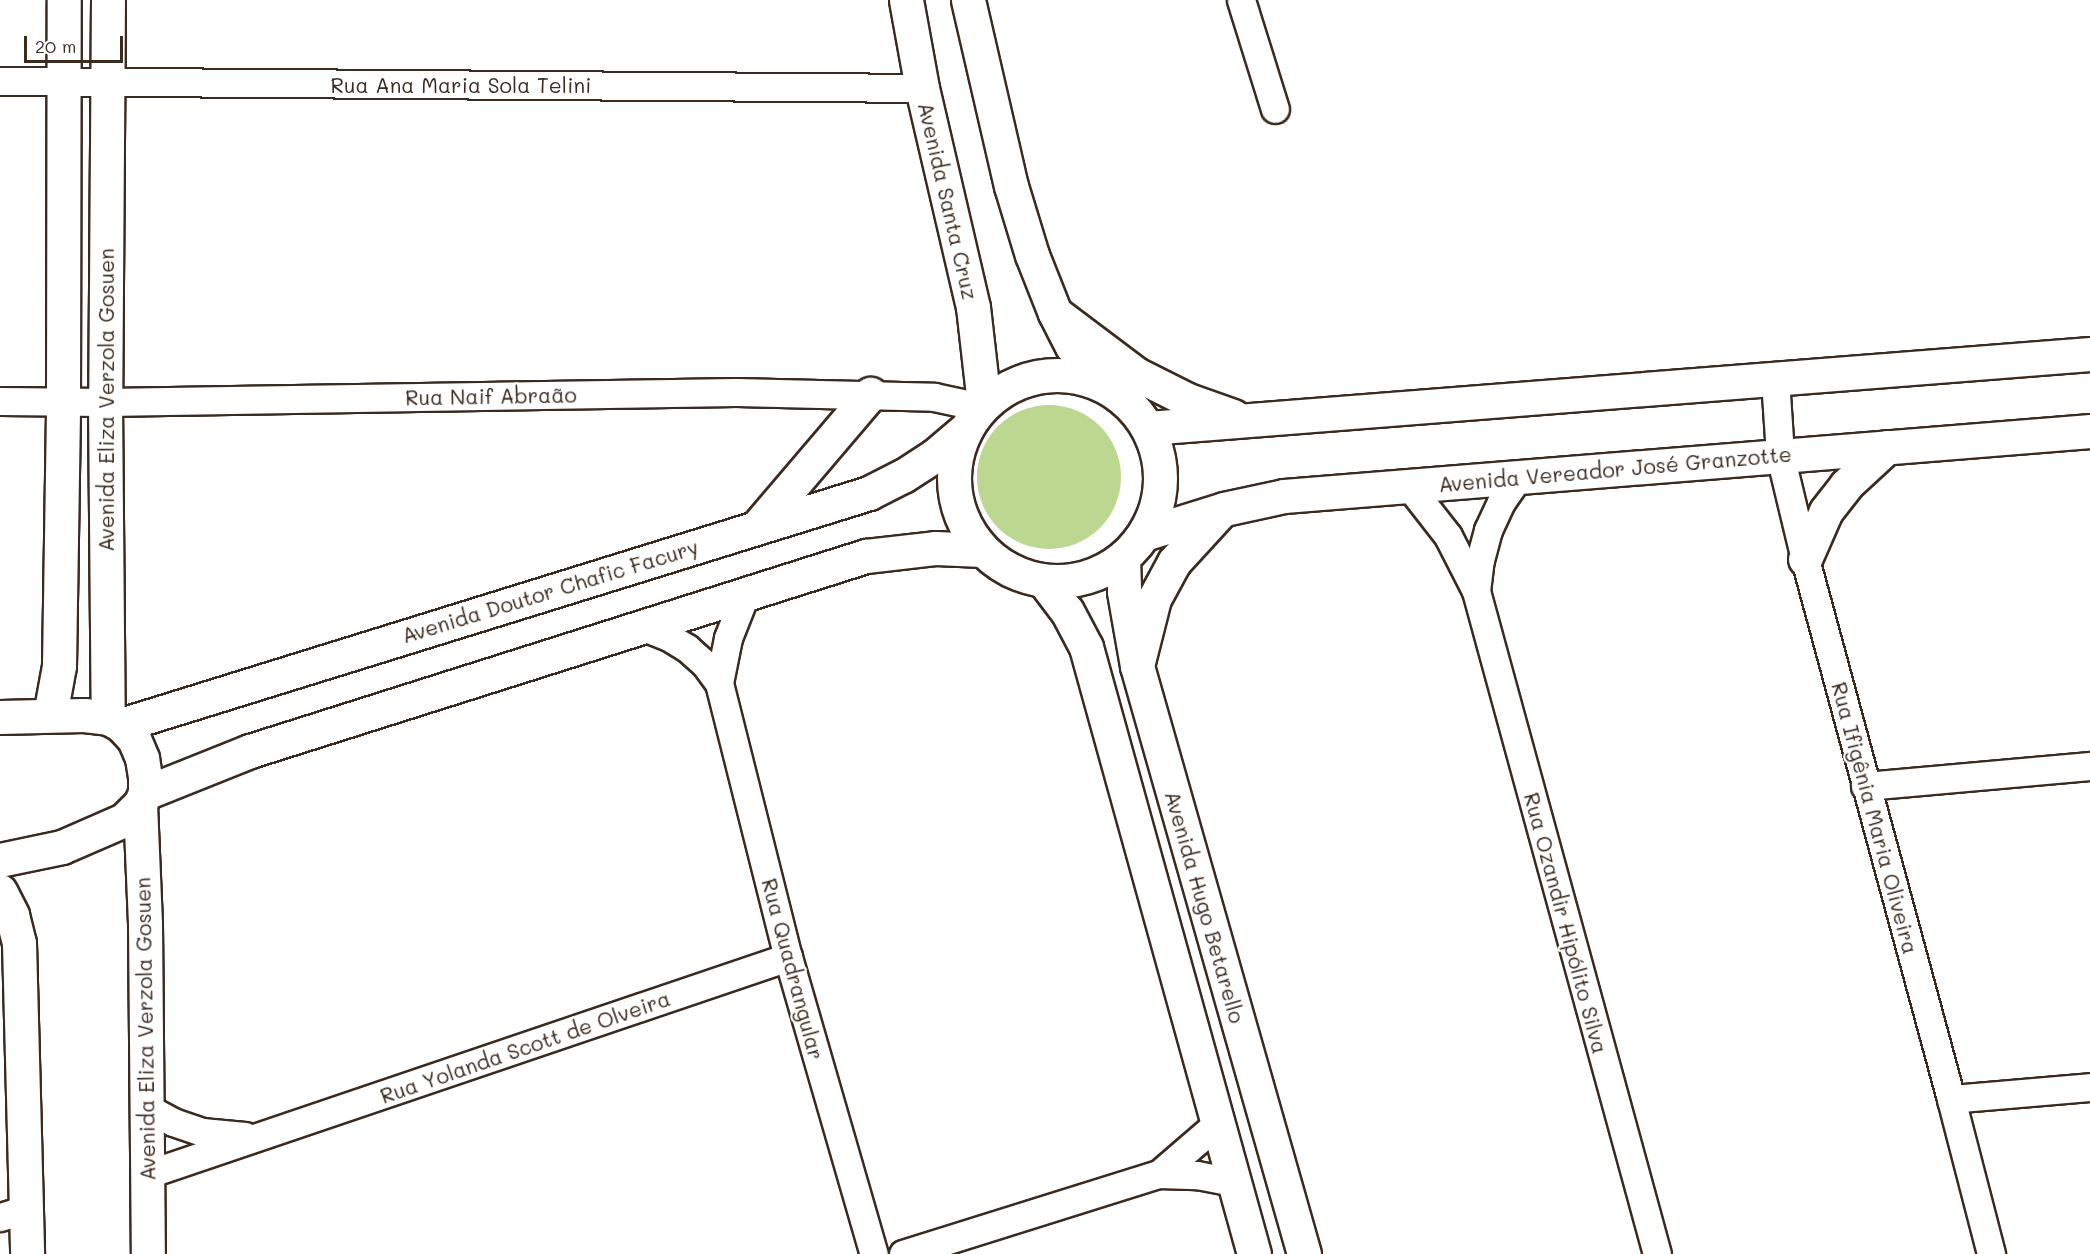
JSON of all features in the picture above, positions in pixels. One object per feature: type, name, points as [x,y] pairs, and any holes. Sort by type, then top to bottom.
[{"type":"main road","name":"Avenida Eliza Verzola Gosuen","points":[[50,715],[59,666],[63,402],[64,0]]},
{"type":"main road","name":"Avenida Eliza Verzola Gosuen","points":[[108,0],[105,402],[114,722],[134,740],[142,758],[148,1254]]},
{"type":"main road","name":"Avenida Santa Cruz","points":[[906,0],[922,88],[973,307],[977,414]]},
{"type":"main road","points":[[968,0],[1011,186],[1032,255],[1055,313],[1072,346],[1096,381]]},
{"type":"main road","points":[[1055,313],[1136,374],[1188,400],[1246,420]]},
{"type":"main road","points":[[1148,428],[2090,354]]},
{"type":"main road","points":[[1049,374],[1072,375],[1096,381],[1123,397],[1135,408],[1148,428],[1158,454],[1161,482],[1156,509],[1144,534],[1123,558],[1106,570],[1086,578],[1065,581],[1044,581],[1022,575],[1001,565],[983,550],[964,524],[955,493],[955,460],[977,414],[1004,389],[1033,377],[1049,374]]},
{"type":"main road","points":[[757,527],[870,394]]},
{"type":"main road","name":"Avenida Doutor Chafic Facury","points":[[114,722],[869,493],[903,476],[934,456],[977,414]]},
{"type":"main road","name":"Avenida Vereador José Granzotte","points":[[1144,534],[1224,509],[1284,496],[2090,431]]},
{"type":"main road","points":[[1805,560],[1826,511],[1846,485],[1887,447]]},
{"type":"main road","points":[[1137,666],[1154,599],[1174,562],[1196,535],[1224,509]]},
{"type":"main road","points":[[0,861],[62,847],[98,834],[124,820],[142,799],[250,751],[866,556],[935,548],[983,550]]},
{"type":"main road","name":"Avenida Hugo Betarello","points":[[1123,558],[1124,592],[1137,666],[1304,1254]]},
{"type":"main road","name":"Avenida Hugo Betarello","points":[[1044,581],[1067,611],[1086,647],[1254,1254]]},
{"type":"main road","points":[[0,717],[50,715],[114,722]]},
{"type":"main road","points":[[0,891],[12,915],[19,943],[13,1213],[27,1254]]},
{"type":"street","points":[[1241,0],[1275,109]]},
{"type":"street","name":"Rua Ana Maria Sola Telini","points":[[0,81],[922,88]]},
{"type":"street","name":"Rua Ifigênia Maria Oliveira","points":[[1774,380],[1780,455],[1805,560],[1951,1099],[1990,1254]]},
{"type":"street","name":"Rua Naif Abraão","points":[[0,401],[105,402],[736,392],[934,397],[977,414]]},
{"type":"street","name":"Rua Ozandir Hipólito Silva","points":[[1476,591],[1480,560],[1488,530],[1501,502],[1519,476]]},
{"type":"street","name":"Rua Ozandir Hipólito Silva","points":[[1409,486],[1448,536],[1476,591],[1657,1254]]},
{"type":"street","name":"Rua Quadrangular","points":[[719,683],[728,638],[745,595]]},
{"type":"street","name":"Rua Quadrangular","points":[[644,627],[667,636],[687,648],[705,664],[719,683],[788,957],[874,1254]]},
{"type":"street","points":[[1865,786],[2090,766]]},
{"type":"street","name":"Rua Yolanda Scott de Olveira","points":[[148,1174],[788,957]]},
{"type":"street","points":[[1951,1099],[2090,1087]]},
{"type":"street","name":"Rua Yolanda Scott de Olveira","points":[[147,1108],[173,1122],[202,1132],[231,1136],[261,1136]]},
{"type":"street","points":[[1159,1174],[1218,1123]]},
{"type":"street","points":[[903,1254],[1159,1174],[1197,1175],[1234,1182]]},
{"type":"green space","points":[[1049,405],[1077,410],[1100,426],[1116,449],[1121,477],[1116,505],[1100,528],[1077,544],[1049,549],[1021,544],[998,528],[982,505],[977,477],[982,449],[998,426],[1021,410]]}]
